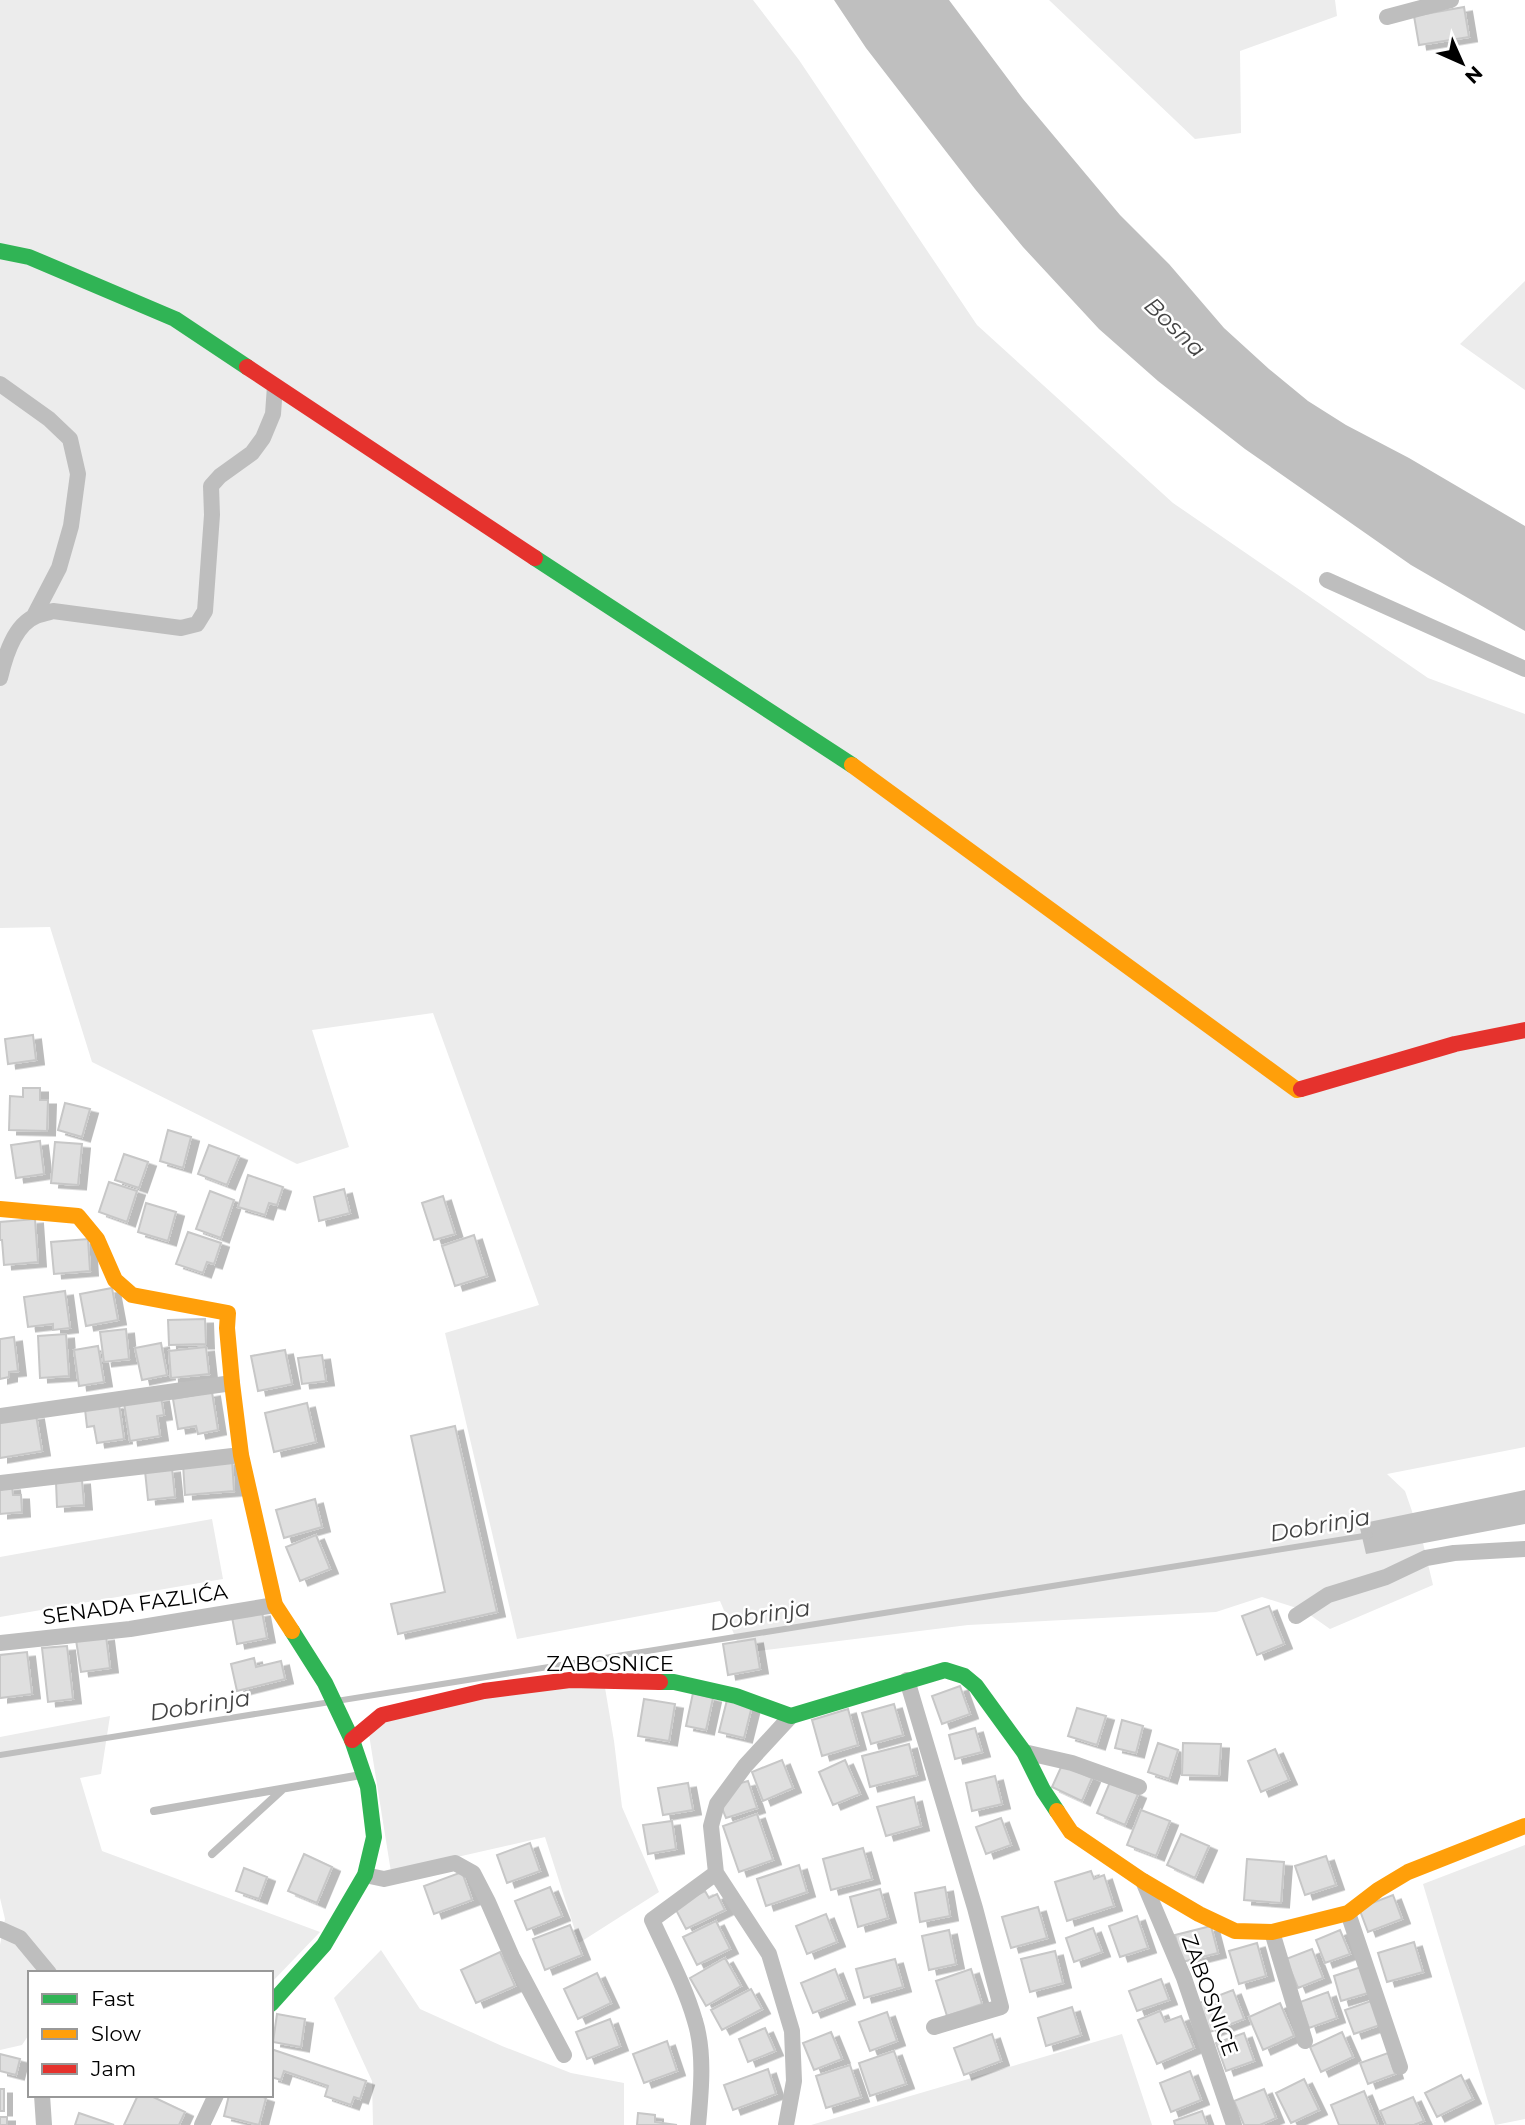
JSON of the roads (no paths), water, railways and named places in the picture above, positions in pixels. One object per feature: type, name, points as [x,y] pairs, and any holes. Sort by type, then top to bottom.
[{"type":"street","points":[[1387,17],[1451,0]]},
{"type":"street","points":[[0,251],[29,257],[175,319],[845,760],[1297,1090],[1455,1044],[1525,1030]]},
{"type":"street","points":[[0,384],[49,419],[70,439],[78,474],[71,526],[59,568],[34,616],[21,628],[6,653],[0,678]]},
{"type":"street","points":[[34,616],[53,611],[181,628],[197,624],[205,611],[212,515],[211,486],[220,476],[252,453],[263,438],[273,414],[275,386]]},
{"type":"street","points":[[1327,580],[1525,669]]},
{"type":"street","points":[[0,1209],[78,1216],[95,1234],[104,1250],[113,1278],[121,1288],[132,1295],[228,1312],[232,1383],[241,1455],[275,1605],[325,1683],[352,1740],[368,1787],[374,1837],[365,1875],[324,1944],[273,2002]]},
{"type":"street","points":[[0,1416],[232,1383]]},
{"type":"street","points":[[0,1483],[241,1455]]},
{"type":"street","points":[[1296,1616],[1328,1595],[1386,1577],[1426,1558],[1454,1553],[1525,1549]]},
{"type":"street","name":"SENADA FAZLIĆA","points":[[0,1643],[130,1629],[275,1605]]},
{"type":"street","name":"ZABOSNICE","points":[[352,1740],[382,1715],[484,1691],[570,1680],[674,1682],[736,1696],[791,1716],[945,1670],[964,1676],[976,1686],[1024,1752],[1043,1790],[1071,1832],[1143,1881],[1199,1914],[1235,1931],[1272,1932],[1348,1913]]},
{"type":"street","points":[[907,1680],[975,1908],[1001,2007],[934,2027]]},
{"type":"street","points":[[786,2125],[794,2081],[792,2031],[769,1954],[716,1873],[710,1826],[717,1804],[745,1766],[791,1716]]},
{"type":"street","points":[[1024,1752],[1072,1763],[1139,1787]]},
{"type":"street","points":[[1401,2067],[1348,1913],[1408,1872],[1525,1825]]},
{"type":"street","points":[[365,1875],[384,1879],[455,1863],[473,1873],[512,1958],[564,2055]]},
{"type":"street","points":[[698,2125],[702,2074],[696,2023],[652,1920],[716,1873]]},
{"type":"street","name":"ZABOSNICE","points":[[1143,1881],[1184,1978],[1234,2125]]},
{"type":"street","points":[[0,1928],[20,1938],[47,1971]]},
{"type":"street","points":[[1272,1932],[1305,2041]]},
{"type":"street","points":[[42,2097],[44,2125]]},
{"type":"street","points":[[202,2125],[215,2097]]},
{"type":"lane","points":[[155,1811],[363,1774]]},
{"type":"lane","points":[[212,1854],[283,1789]]},
{"type":"water","name":"Bosna","points":[[834,0],[949,0],[1023,99],[1120,215],[1169,264],[1224,328],[1308,401],[1525,526],[1525,631],[1411,565],[1245,449],[1158,381],[1099,329],[1023,247],[975,189],[866,48]]},
{"type":"water","points":[[1525,1490],[1525,1524],[1366,1554],[1359,1524]]},
{"type":"waterway","name":"Dobrinja","points":[[0,1755],[1370,1535]]}]
